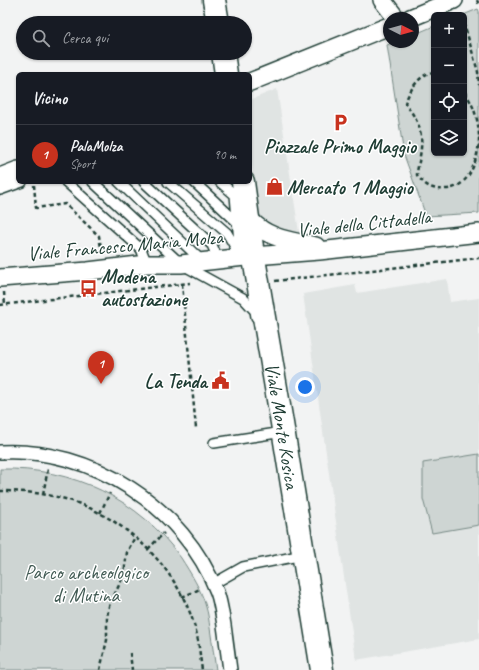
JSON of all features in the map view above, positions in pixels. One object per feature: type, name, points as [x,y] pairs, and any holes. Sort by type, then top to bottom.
[{"type":"street","points":[[214,0],[217,16]]},
{"type":"street","points":[[382,0],[391,12]]},
{"type":"street","points":[[419,14],[454,0]]},
{"type":"street","points":[[252,81],[383,28]]},
{"type":"street","points":[[224,60],[226,72]]},
{"type":"street","points":[[0,177],[16,171]]},
{"type":"street","name":"Viale Monte Kosica","points":[[239,188],[247,256],[258,283],[279,433],[299,556],[322,670]]},
{"type":"street","points":[[242,219],[280,238],[333,250]]},
{"type":"street","name":"Viale della Cittadella","points":[[247,256],[333,250],[479,233]]},
{"type":"street","name":"Viale Francesco Maria Molza","points":[[0,278],[88,271],[147,264],[181,264],[247,256]]},
{"type":"street","points":[[0,452],[29,453],[50,456],[72,461],[92,468],[132,488],[166,516],[181,532],[194,550],[207,570],[218,594],[230,670]]},
{"type":"lane","points":[[0,190],[24,184]]},
{"type":"lane","points":[[68,184],[141,249],[147,264]]},
{"type":"lane","name":"Viale Monte Kosica","points":[[95,184],[181,264],[243,298],[255,311],[279,433]]},
{"type":"lane","points":[[121,184],[210,260]]},
{"type":"lane","points":[[146,184],[212,245],[210,260]]},
{"type":"lane","points":[[170,184],[226,233],[247,256]]},
{"type":"lane","points":[[197,184],[242,219]]},
{"type":"lane","points":[[226,184],[239,188]]},
{"type":"lane","points":[[214,443],[279,433]]},
{"type":"lane","points":[[213,584],[243,567],[299,556]]},
{"type":"lane","name":"Viale Monte Kosica","points":[[299,556],[313,670]]},
{"type":"path","points":[[477,0],[479,5]]},
{"type":"path","points":[[467,33],[478,72],[479,85]]},
{"type":"path","points":[[431,73],[422,77],[409,93],[405,103],[418,123],[421,134],[420,157],[416,175],[431,188],[452,189],[462,184],[470,174],[477,156],[479,139],[478,124],[475,110],[467,95]]},
{"type":"path","points":[[34,184],[36,208],[65,204],[99,236],[102,254],[94,255]]},
{"type":"path","points":[[53,206],[54,211]]},
{"type":"path","points":[[258,283],[479,258]]},
{"type":"path","points":[[0,305],[182,284],[196,283],[211,287],[221,286]]},
{"type":"path","points":[[182,284],[196,428]]},
{"type":"path","points":[[43,494],[50,456]]},
{"type":"path","points":[[100,513],[117,480]]},
{"type":"path","points":[[0,491],[43,494],[75,502],[100,513],[135,537],[158,560],[170,576],[182,597],[190,613],[196,632],[202,670]]},
{"type":"path","points":[[148,549],[173,524]]},
{"type":"path","points":[[100,670],[107,640],[107,617],[109,606],[124,574],[127,552],[135,537]]},
{"type":"path","points":[[182,597],[213,584]]},
{"type":"path","points":[[130,653],[132,670]]},
{"type":"shaded area","name":"Mercato 1 Maggio","points":[[277,89],[299,232],[287,233],[261,221],[252,165],[252,99]]},
{"type":"shaded area","points":[[447,279],[450,302],[479,298],[479,639],[356,660],[303,294],[355,285],[357,293]]},
{"type":"green space","points":[[478,9],[479,11],[479,213],[426,216],[404,155],[387,48],[419,48],[419,32],[431,27],[431,156],[467,156],[467,13]]},
{"type":"green space","points":[[479,454],[479,525],[432,533],[423,499],[423,463]]},
{"type":"green space","name":"Parco archeologico di Mutina","points":[[0,469],[27,470],[53,474],[78,481],[102,491],[124,503],[145,519],[164,537],[181,558],[199,588],[208,614],[216,670],[0,670]]},
{"type":"place","name":"Piazzale Primo Maggio","points":[[340,122]]},
{"type":"place","name":"Mercato 1 Maggio","points":[[274,187]]},
{"type":"place","name":"Modena autostazione","points":[[88,288]]},
{"type":"place","name":"La Tenda","points":[[220,381]]},
{"type":"place","name":"PalaMolza","points":[[101,384]]}]
